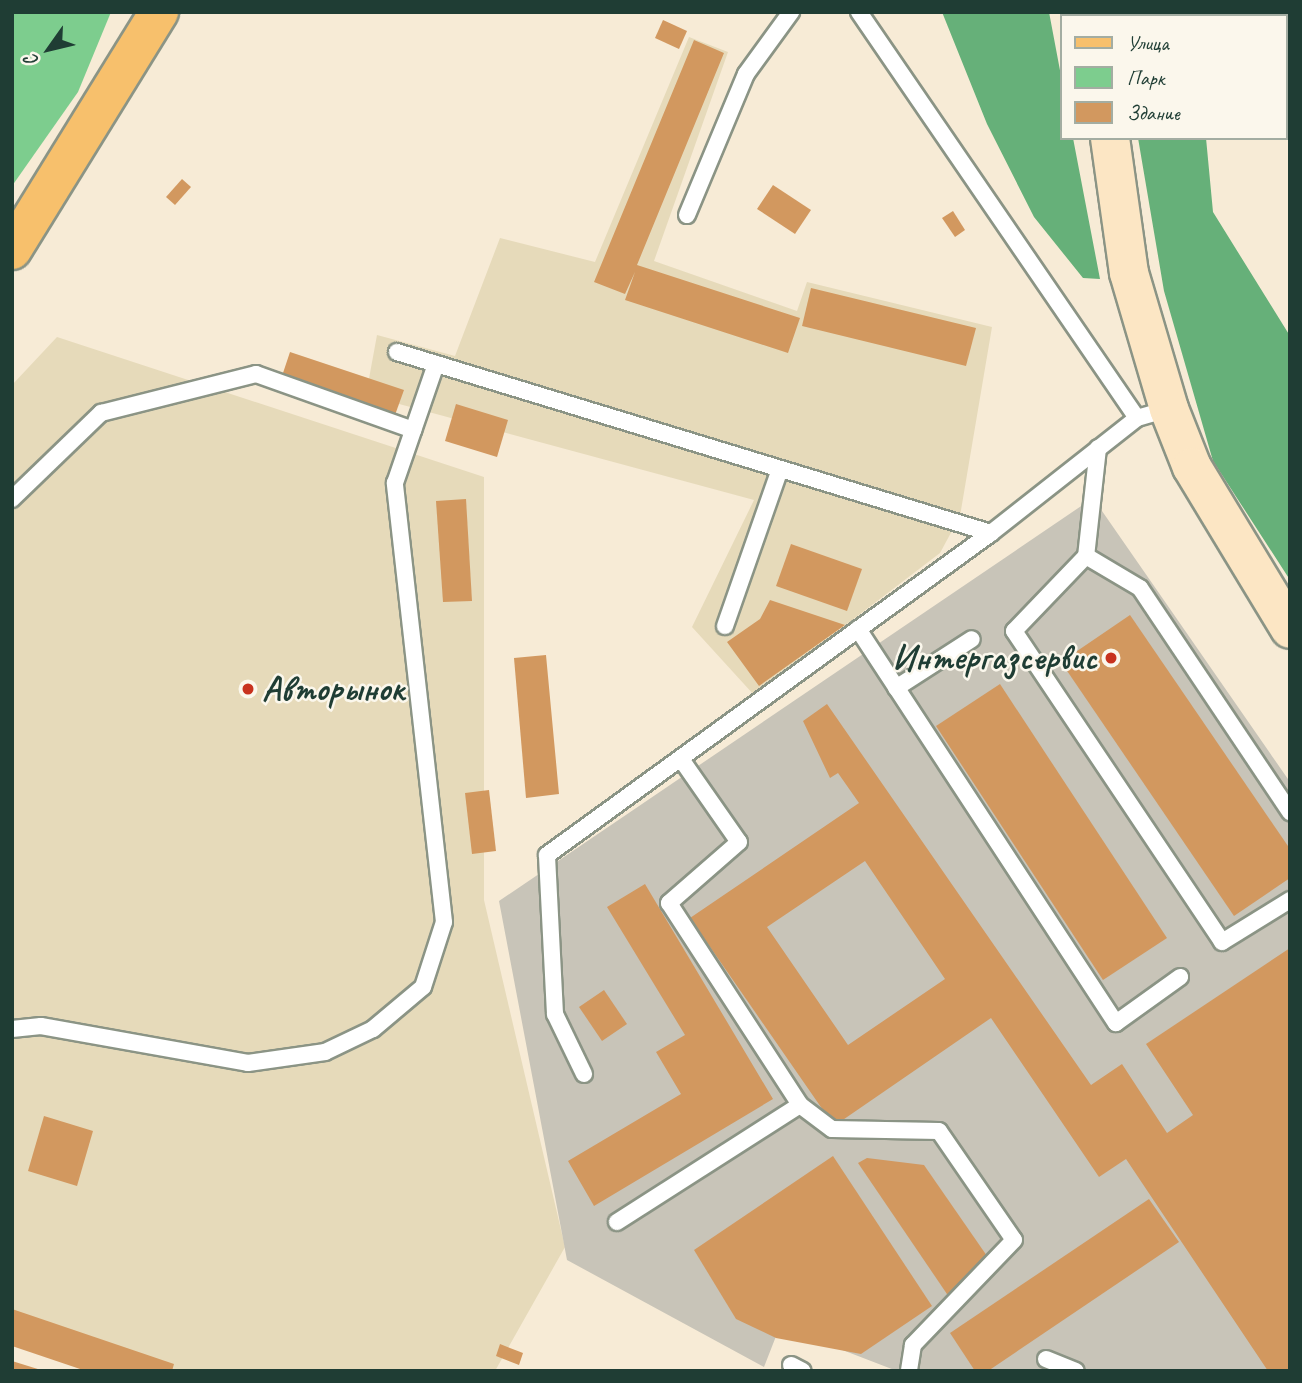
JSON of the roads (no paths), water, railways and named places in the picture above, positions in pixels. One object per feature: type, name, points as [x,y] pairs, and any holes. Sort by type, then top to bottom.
[{"type":"main road","points":[[115,82],[133,12]]},
{"type":"main road","points":[[12,250],[159,12]]},
{"type":"street","points":[[1110,140],[1153,414],[1192,467],[1290,629]]},
{"type":"lane","points":[[687,215],[746,75],[792,12]]},
{"type":"lane","points":[[584,1074],[555,1014],[547,855],[991,533],[1098,448],[1153,414],[859,12]]},
{"type":"lane","points":[[397,352],[991,533]]},
{"type":"lane","points":[[12,1029],[41,1026],[248,1063],[325,1052],[373,1029],[423,987],[444,922],[396,482],[436,364]]},
{"type":"lane","points":[[12,499],[101,413],[256,374],[413,430]]},
{"type":"lane","points":[[1098,448],[1086,556],[1014,631],[1222,943],[1290,900]]},
{"type":"lane","points":[[725,626],[780,468]]},
{"type":"lane","points":[[1086,556],[1140,588],[1290,812]]},
{"type":"lane","points":[[858,629],[1116,1023],[1180,977]]},
{"type":"lane","points":[[897,688],[972,639]]},
{"type":"lane","points":[[681,759],[739,842],[669,903],[800,1105],[832,1129],[939,1131],[1014,1240],[914,1345],[909,1371]]},
{"type":"lane","points":[[617,1222],[800,1105]]},
{"type":"lane","points":[[1046,1359],[1076,1371]]},
{"type":"place","name":"Интергазсервис","points":[[1111,658]]},
{"type":"place","name":"Авторынок","points":[[248,689]]}]
